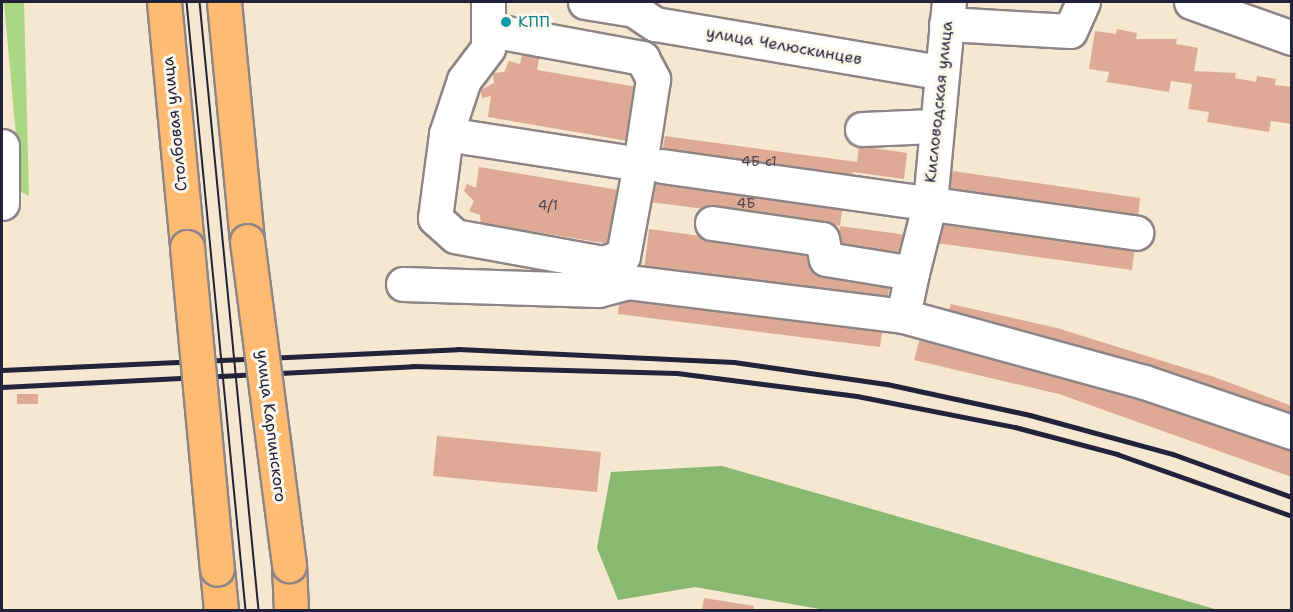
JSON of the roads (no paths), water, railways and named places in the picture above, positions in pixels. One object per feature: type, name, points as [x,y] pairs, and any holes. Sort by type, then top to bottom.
[{"type":"main road","name":"Столбовая улица","points":[[164,2],[221,610]]},
{"type":"main road","name":"улица Карпинского","points":[[224,2],[247,241],[289,565],[291,610]]},
{"type":"street","name":"улица Челюскинцев","points":[[585,2],[635,6],[656,24],[938,72]]},
{"type":"street","points":[[948,13],[1070,31],[1083,2]]},
{"type":"street","points":[[1191,2],[1292,38]]},
{"type":"street","name":"Кисловодская улица","points":[[903,316],[930,202],[938,72],[948,13]]},
{"type":"street","points":[[489,16],[642,58],[653,78],[651,165],[626,249],[603,263],[448,232],[433,211],[446,134],[464,80],[488,48],[489,16]]},
{"type":"street","points":[[862,129],[935,126]]},
{"type":"street","points":[[446,134],[1136,233]]},
{"type":"street","points":[[2,146],[2,203]]},
{"type":"street","points":[[712,223],[822,239],[826,259],[912,273]]},
{"type":"street","points":[[403,284],[598,290],[628,282],[903,316],[1144,382],[1292,432]]},
{"type":"tram line","points":[[187,2],[246,610]]},
{"type":"tram line","points":[[200,2],[259,610]]},
{"type":"railway","points":[[2,370],[458,349],[734,362],[887,384],[1030,415],[1173,454],[1292,497]]},
{"type":"railway","points":[[2,387],[413,366],[677,373],[857,396],[1015,427],[1117,454],[1292,516]]},
{"type":"place","name":"КПП","points":[[506,22]]}]
